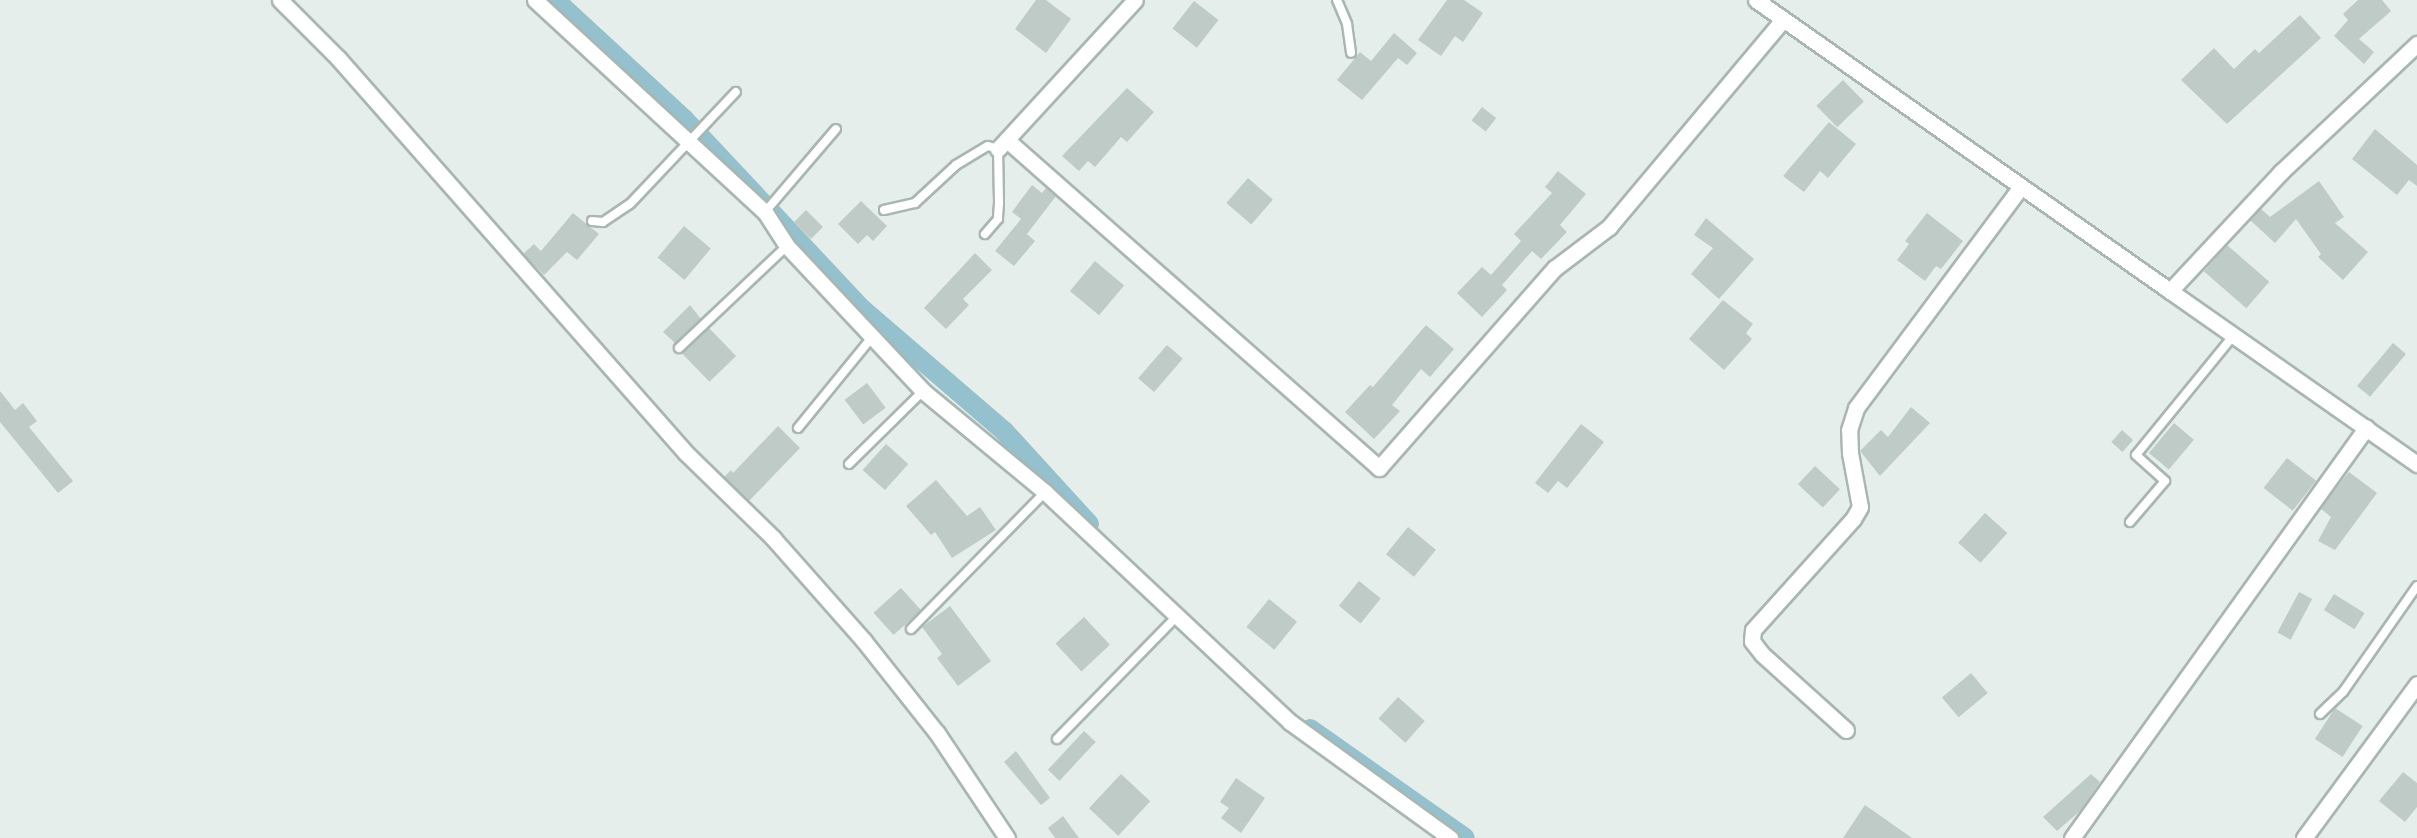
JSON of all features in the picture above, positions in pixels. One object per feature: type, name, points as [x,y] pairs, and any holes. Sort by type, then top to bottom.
[{"type":"street","points":[[280,0],[338,58],[679,445],[773,538],[864,641],[937,733],[1007,838]]},
{"type":"street","points":[[535,0],[765,212],[787,246],[923,391],[1045,492],[1175,618],[1290,722],[1450,838]]},
{"type":"street","points":[[1135,0],[1002,144],[1379,468],[1555,268],[1610,227],[1783,20]]},
{"type":"street","points":[[1756,0],[2020,188],[2417,464]]},
{"type":"street","points":[[2170,291],[2281,172],[2417,44]]},
{"type":"street","points":[[1846,730],[1762,654],[1752,641],[1753,630],[1853,519],[1860,507],[1850,453],[1849,430],[1856,408],[2020,188]]},
{"type":"street","points":[[2072,838],[2366,428]]},
{"type":"street","points":[[2304,838],[2417,684]]},
{"type":"lane","points":[[1337,0],[1347,24],[1351,53]]},
{"type":"lane","points":[[592,222],[603,222],[630,204],[736,92]]},
{"type":"lane","points":[[765,212],[836,129]]},
{"type":"lane","points":[[884,210],[915,203],[966,157],[988,146],[1002,144],[998,219],[985,234]]},
{"type":"lane","points":[[679,348],[787,246]]},
{"type":"lane","points":[[798,428],[873,336]]},
{"type":"lane","points":[[2130,522],[2165,481],[2136,455],[2233,336]]},
{"type":"lane","points":[[849,464],[923,391]]},
{"type":"lane","points":[[911,629],[1045,492]]},
{"type":"lane","points":[[2320,714],[2343,692],[2417,586]]},
{"type":"lane","points":[[1057,739],[1175,618]]},
{"type":"building","points":[[1036,0],[1046,0],[1071,19],[1046,53],[1015,29]]},
{"type":"building","points":[[1447,0],[1464,0],[1483,13],[1463,42],[1455,36],[1441,56],[1418,40]]},
{"type":"building","points":[[2358,0],[2382,0],[2391,11],[2359,39],[2374,52],[2364,64],[2334,36],[2348,20],[2343,14]]},
{"type":"building","points":[[1194,1],[1218,20],[1197,48],[1172,29]]},
{"type":"building","points":[[2300,15],[2321,38],[2227,124],[2181,80],[2214,48],[2234,69],[2255,49],[2259,53]]},
{"type":"building","points":[[1394,33],[1417,53],[1407,65],[1398,58],[1362,100],[1337,80],[1360,52],[1371,61]]},
{"type":"building","points":[[1843,80],[1864,102],[1837,127],[1816,106]]},
{"type":"building","points":[[1127,88],[1154,112],[1127,142],[1121,137],[1095,167],[1088,161],[1079,171],[1062,156]]},
{"type":"building","points":[[1482,107],[1496,118],[1486,131],[1472,120]]},
{"type":"building","points":[[1829,122],[1856,144],[1828,178],[1820,171],[1804,192],[1783,176]]},
{"type":"building","points":[[2375,129],[2417,165],[2417,186],[2409,180],[2397,195],[2352,159]]},
{"type":"building","points":[[1558,171],[1586,194],[1560,225],[1567,232],[1541,259],[1532,251],[1502,285],[1507,290],[1482,317],[1457,293],[1482,267],[1491,275],[1521,241],[1514,234],[1552,193],[1545,187]]},
{"type":"building","points":[[1248,178],[1273,200],[1251,225],[1226,203]]},
{"type":"building","points":[[2319,181],[2344,217],[2335,223],[2368,252],[2343,280],[2318,257],[2321,254],[2296,219],[2275,243],[2250,220],[2260,208],[2270,217]]},
{"type":"building","points":[[1032,185],[1042,193],[1046,188],[1056,196],[1027,234],[1035,241],[1014,266],[995,251],[1021,219],[1012,212]]},
{"type":"building","points":[[861,201],[887,226],[873,241],[867,235],[858,244],[838,224]]},
{"type":"building","points":[[806,210],[823,227],[811,239],[794,222]]},
{"type":"building","points":[[573,213],[599,234],[577,260],[567,252],[544,275],[523,254],[534,244],[541,251]]},
{"type":"building","points":[[1927,213],[1963,241],[1941,269],[1936,266],[1925,281],[1897,260],[1909,244],[1905,241]]},
{"type":"building","points":[[1706,218],[1754,259],[1719,299],[1691,274],[1713,248],[1694,235]]},
{"type":"building","points":[[684,226],[711,248],[684,280],[658,257]]},
{"type":"building","points":[[2227,245],[2269,282],[2246,308],[2204,271]]},
{"type":"building","points":[[975,253],[992,270],[963,299],[969,305],[946,329],[924,308]]},
{"type":"building","points":[[1095,261],[1124,285],[1099,315],[1070,291]]},
{"type":"building","points":[[1723,300],[1753,324],[1746,333],[1752,339],[1724,370],[1689,339]]},
{"type":"building","points":[[690,305],[701,319],[675,343],[663,332]]},
{"type":"building","points":[[1426,325],[1454,349],[1430,377],[1421,369],[1392,405],[1400,411],[1374,439],[1345,412],[1370,385],[1373,387]]},
{"type":"building","points":[[709,328],[736,356],[709,382],[682,354]]},
{"type":"building","points":[[2393,343],[2406,354],[2370,397],[2357,386]]},
{"type":"building","points":[[1167,345],[1183,359],[1154,392],[1138,378]]},
{"type":"building","points":[[867,383],[886,408],[863,425],[845,400]]},
{"type":"building","points":[[0,391],[15,410],[23,403],[37,421],[29,427],[73,481],[58,493],[0,422]]},
{"type":"building","points":[[1911,407],[1930,423],[1880,476],[1860,451],[1881,430],[1888,437]]},
{"type":"building","points":[[2174,423],[2194,440],[2169,470],[2149,453]]},
{"type":"building","points":[[1581,424],[1604,442],[1567,488],[1558,481],[1548,493],[1535,483]]},
{"type":"building","points":[[778,426],[800,448],[749,501],[724,477],[731,470],[733,473]]},
{"type":"building","points":[[2122,430],[2133,440],[2122,452],[2111,442]]},
{"type":"building","points":[[886,444],[908,464],[885,490],[863,470]]},
{"type":"building","points":[[2287,458],[2316,481],[2293,511],[2264,488]]},
{"type":"building","points":[[1815,466],[1840,489],[1823,507],[1798,484]]},
{"type":"building","points":[[2349,472],[2377,493],[2335,550],[2318,541],[2331,517],[2320,508]]},
{"type":"building","points":[[936,480],[967,516],[980,507],[996,530],[952,558],[935,532],[931,535],[906,506]]},
{"type":"building","points":[[1985,513],[2007,533],[1981,563],[1958,543]]},
{"type":"building","points":[[1408,527],[1436,550],[1414,577],[1386,554]]},
{"type":"building","points":[[1359,581],[1381,599],[1361,623],[1339,606]]},
{"type":"building","points":[[901,588],[921,610],[894,635],[874,613]]},
{"type":"building","points":[[2299,592],[2312,599],[2291,640],[2277,633]]},
{"type":"building","points":[[2334,594],[2365,613],[2354,629],[2324,610]]},
{"type":"building","points":[[1269,599],[1297,622],[1274,650],[1246,627]]},
{"type":"building","points":[[950,606],[991,661],[958,686],[937,658],[942,654],[922,627]]},
{"type":"building","points":[[1084,617],[1110,645],[1081,671],[1055,644]]},
{"type":"building","points":[[1971,673],[1988,693],[1959,717],[1942,697]]},
{"type":"building","points":[[1398,697],[1425,721],[1405,743],[1379,719]]},
{"type":"building","points":[[2335,708],[2363,726],[2343,757],[2315,739]]},
{"type":"building","points":[[1084,731],[1096,742],[1060,781],[1048,770]]},
{"type":"building","points":[[1016,751],[1050,798],[1041,805],[1004,762]]},
{"type":"building","points":[[2403,772],[2417,783],[2417,807],[2405,822],[2379,801]]},
{"type":"building","points":[[1121,774],[1150,801],[1118,836],[1089,808]]},
{"type":"building","points":[[2091,774],[2100,782],[2080,811],[2057,831],[2043,817]]},
{"type":"building","points":[[1236,778],[1265,798],[1241,833],[1221,818],[1229,808],[1220,802]]},
{"type":"building","points":[[1865,805],[1912,838],[1843,838]]},
{"type":"building","points":[[1063,816],[1079,838],[1055,838],[1048,828]]},
{"type":"waterway","points":[[555,0],[684,119],[861,308],[1004,431],[1089,524]]},
{"type":"waterway","points":[[1310,729],[1465,838]]}]
